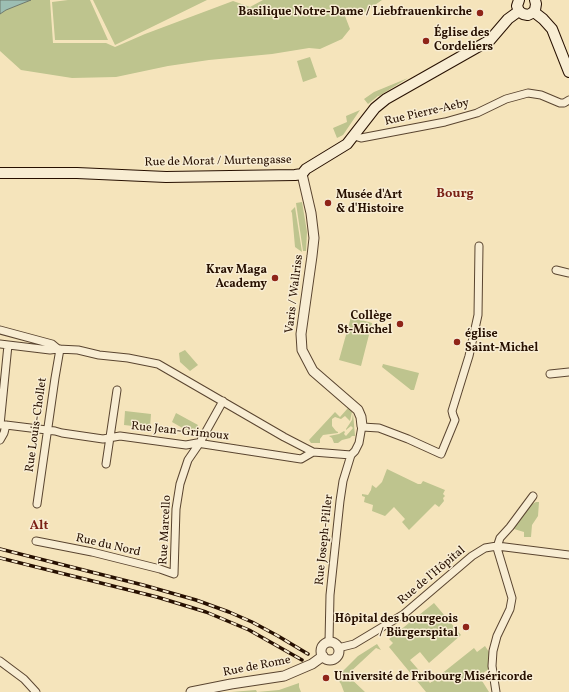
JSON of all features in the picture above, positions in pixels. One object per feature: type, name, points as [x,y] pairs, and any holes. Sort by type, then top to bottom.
[{"type":"main road","points":[[519,0],[517,6],[519,11],[524,15],[534,12],[536,7],[535,0]]},
{"type":"main road","name":"Rue de Morat / Murtengasse","points":[[0,173],[77,173],[166,177],[302,174],[306,169],[343,148],[375,108],[386,98],[494,37],[503,25],[519,11]]},
{"type":"main road","points":[[534,12],[552,29],[569,72]]},
{"type":"street","name":"Rue Pierre-Aeby","points":[[354,136],[361,138],[445,122],[477,113],[506,99],[526,93],[539,94],[560,103],[567,103]]},
{"type":"street","name":"Varis / Wallriss","points":[[302,174],[311,213],[314,238],[300,334],[302,350],[313,371],[358,410],[361,417],[362,426]]},
{"type":"street","points":[[362,426],[379,428],[441,454],[455,420],[452,415],[452,411],[469,356],[478,315],[479,246]]},
{"type":"street","points":[[556,270],[569,273]]},
{"type":"street","points":[[0,330],[52,344],[59,349]]},
{"type":"street","points":[[0,344],[50,350],[78,350],[99,355],[128,358],[158,364],[284,437],[313,452]]},
{"type":"street","points":[[0,440],[6,425],[0,425],[8,345]]},
{"type":"street","name":"Rue Louis-Chollet","points":[[37,504],[59,349]]},
{"type":"street","points":[[550,374],[569,372]]},
{"type":"street","points":[[106,464],[117,390]]},
{"type":"street","name":"Rue Marcello","points":[[174,574],[176,509],[180,484],[188,460],[199,444],[222,401]]},
{"type":"street","name":"Rue Jean-Grimoux","points":[[6,425],[103,439],[120,436],[186,444],[199,444],[301,459],[313,452],[351,454]]},
{"type":"street","name":"Rue Joseph-Piller","points":[[329,642],[330,595],[343,481],[351,454],[356,451],[359,443],[362,426]]},
{"type":"street","points":[[496,692],[492,666],[493,651],[497,636],[510,609],[512,598],[497,546],[500,538],[523,511],[533,496]]},
{"type":"street","name":"Rue du Nord","points":[[36,541],[92,552],[160,569],[174,574]]},
{"type":"street","name":"Rue de l'Hôpital","points":[[338,648],[354,644],[404,614],[477,552],[485,548],[497,546],[569,555]]},
{"type":"street","points":[[329,642],[334,643],[338,648],[338,654],[333,659],[328,659],[323,656],[322,648],[329,642]]},
{"type":"street","name":"Rue de Rome","points":[[191,692],[284,676],[312,664],[323,656]]},
{"type":"street","points":[[0,660],[24,679],[36,692]]},
{"type":"green space","points":[[31,0],[50,0],[53,43],[106,43],[115,47],[145,34],[233,1],[250,7],[263,0],[382,0],[365,12],[345,16],[350,29],[342,39],[320,49],[309,48],[272,54],[209,60],[168,66],[116,77],[72,78],[21,70],[0,51],[0,14]]},
{"type":"green space","points":[[90,0],[108,40],[55,40],[52,2]]},
{"type":"green space","points":[[93,0],[207,0],[115,45]]},
{"type":"green space","points":[[310,57],[317,77],[303,82],[297,61]]},
{"type":"green space","points":[[408,78],[378,96],[368,104],[364,99],[374,92]]},
{"type":"green space","points":[[360,110],[343,135],[337,138],[333,128],[347,122],[346,116]]},
{"type":"green space","points":[[302,202],[307,232],[306,251],[303,251],[296,203]]},
{"type":"green space","points":[[295,207],[302,252],[295,247],[291,211]]},
{"type":"green space","points":[[351,317],[372,323],[361,366],[339,360]]},
{"type":"green space","points":[[185,350],[198,365],[190,371],[180,362],[179,353]]},
{"type":"green space","points":[[383,364],[419,373],[414,390],[411,390],[382,367]]},
{"type":"green space","points":[[348,408],[352,412],[350,421],[345,416],[341,419],[335,417],[332,419],[332,426],[338,433],[323,435],[320,439],[320,443],[311,443],[309,440],[335,412],[340,417]]},
{"type":"green space","points":[[125,411],[151,414],[150,428],[124,425]]},
{"type":"green space","points":[[176,413],[198,425],[193,434],[172,422]]},
{"type":"green space","points":[[353,413],[355,436],[342,440],[338,443],[334,443],[332,438],[329,436],[339,434],[344,431],[346,436],[353,428],[351,426],[346,430],[352,420]]},
{"type":"green space","points":[[387,469],[418,484],[421,484],[423,481],[445,490],[443,494],[445,496],[443,498],[444,501],[439,507],[435,504],[409,530],[402,522],[405,519],[394,507],[385,516],[372,511],[373,505],[364,502],[365,497],[362,496],[362,494],[368,495],[372,485],[376,488],[382,482]]},
{"type":"green space","points":[[539,502],[538,516],[532,525],[531,537],[524,537],[524,532],[514,529],[503,537],[530,505]]},
{"type":"green space","points":[[434,603],[461,635],[429,663],[420,652],[410,660],[430,683],[474,648],[477,652],[485,646],[489,652],[489,669],[479,676],[489,692],[426,692],[389,647],[393,643],[389,639]]},
{"type":"green space","points":[[377,644],[381,650],[376,648],[347,675],[365,692],[344,692],[338,680],[341,673],[358,656]]},
{"type":"green space","points":[[299,683],[301,692],[257,692],[279,690]]},
{"type":"green space","points":[[256,690],[257,692],[231,692]]},
{"type":"water","points":[[0,0],[31,0],[0,14]]},
{"type":"railway","points":[[0,549],[196,600],[252,622],[308,654]]},
{"type":"railway","points":[[0,558],[157,597],[206,612],[249,630],[302,660]]},
{"type":"place","name":"Basilique Notre-Dame / Liebfrauenkirche","points":[[480,13]]},
{"type":"place","name":"Église des Cordeliers","points":[[426,41]]},
{"type":"place","name":"Musée d'Art & d'Histoire","points":[[328,203]]},
{"type":"place","name":"Krav Maga Academy","points":[[275,278]]},
{"type":"place","name":"Collège St-Michel","points":[[400,324]]},
{"type":"place","name":"église Saint-Michel","points":[[457,342]]},
{"type":"place","name":"Hôpital des bourgeois / Bürgerspital","points":[[466,627]]},
{"type":"place","name":"Université de Fribourg Miséricorde","points":[[326,678]]},
{"type":"district","name":"Bourg","points":[[455,195]]},
{"type":"district","name":"Alt","points":[[39,527]]}]
